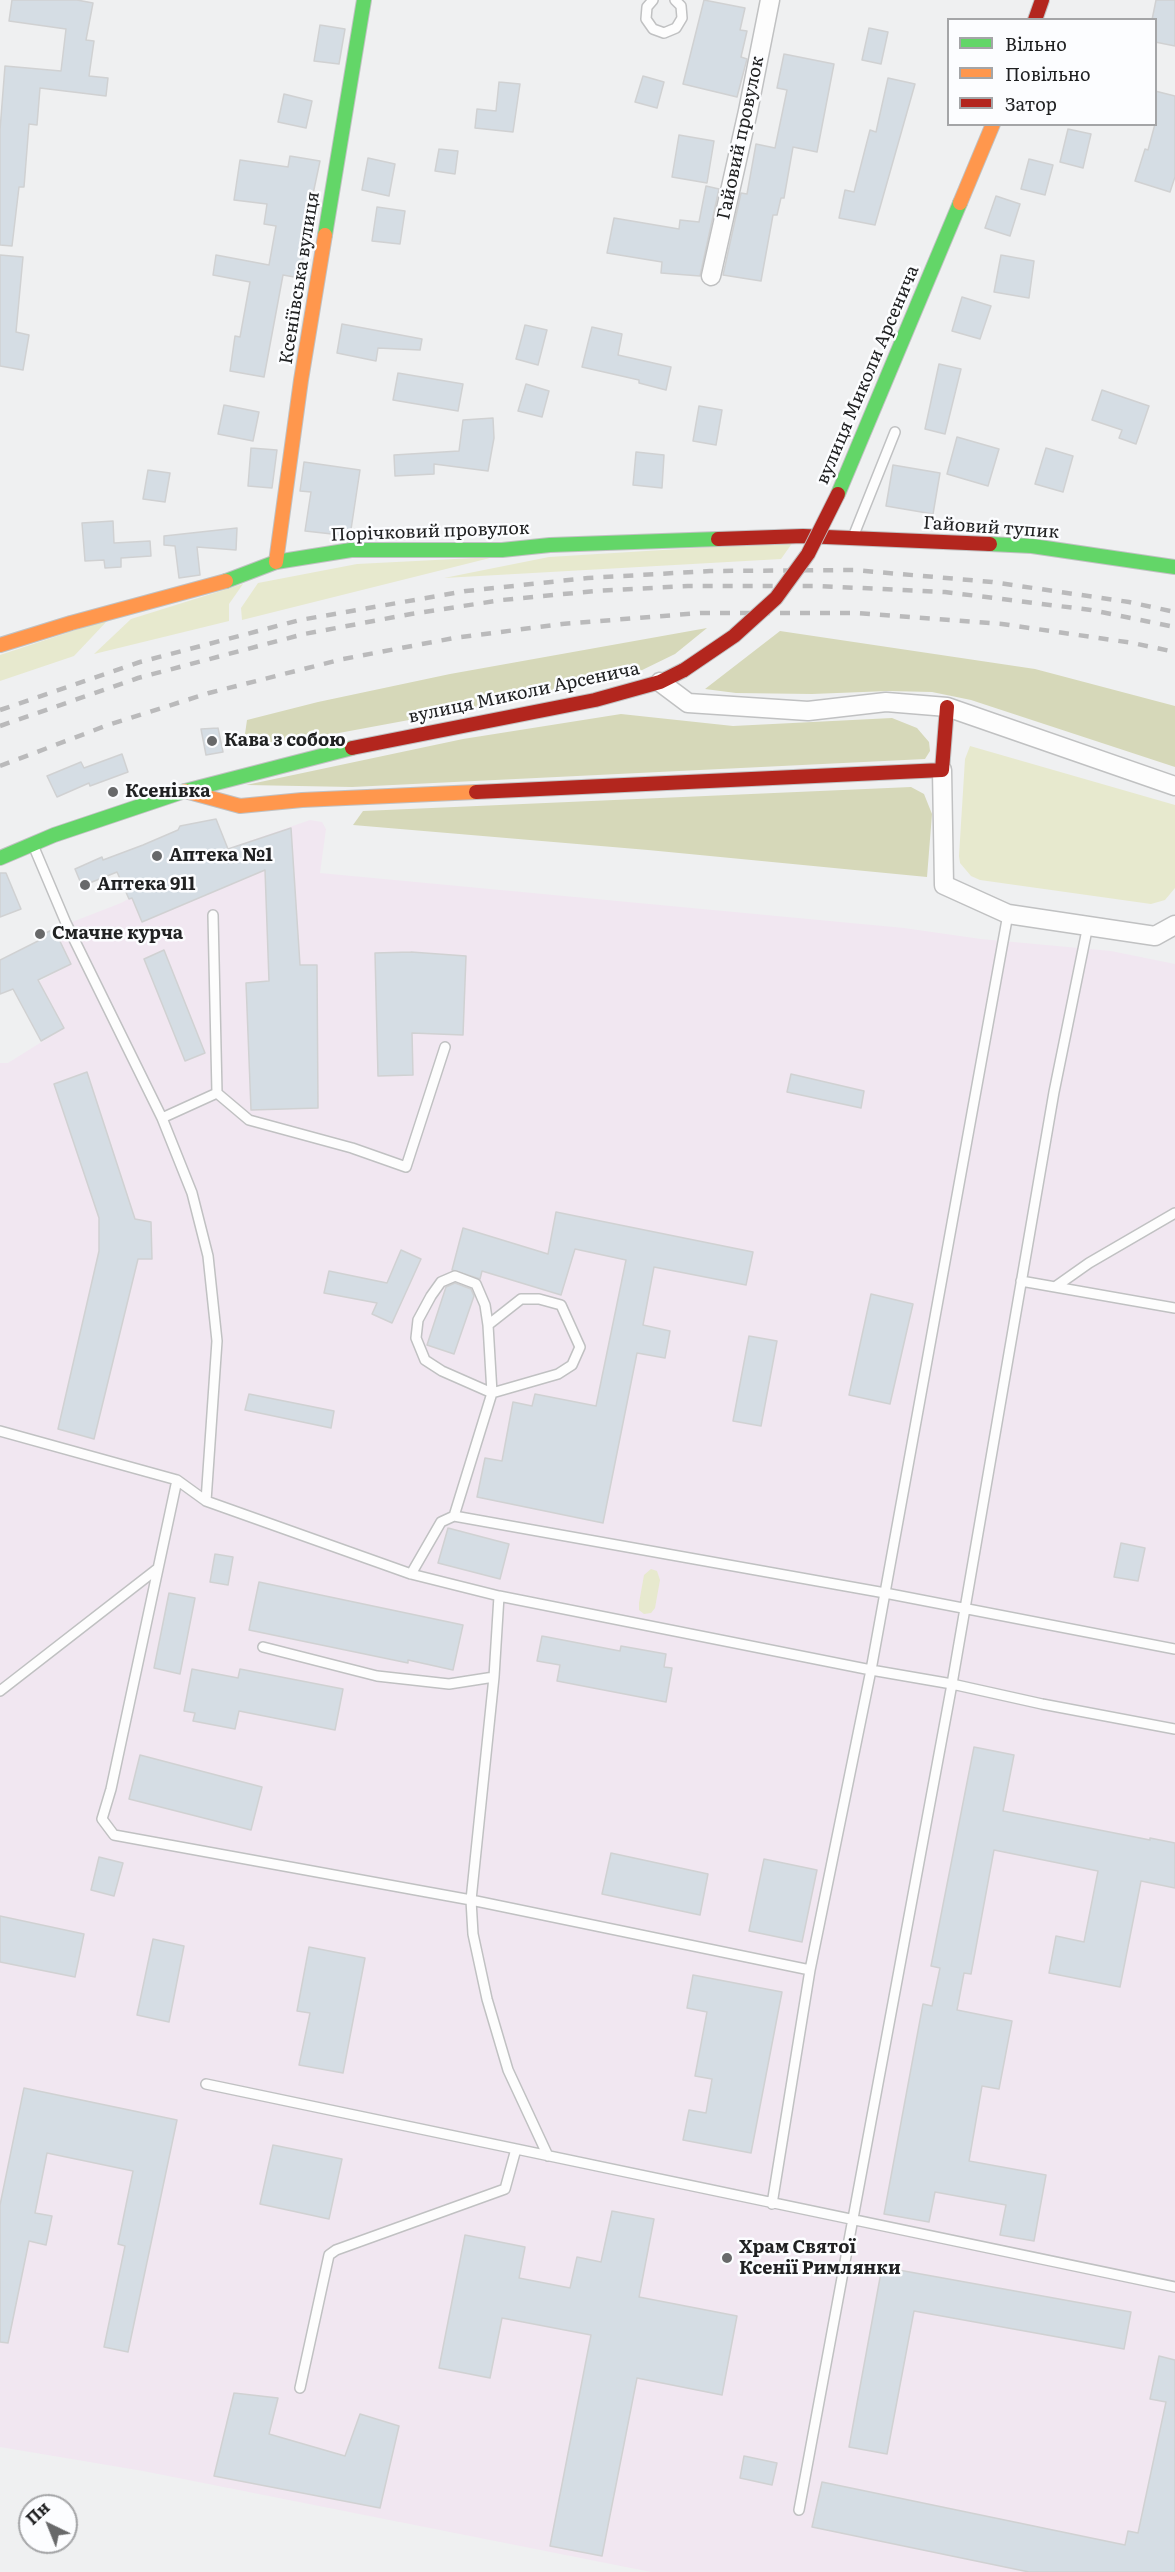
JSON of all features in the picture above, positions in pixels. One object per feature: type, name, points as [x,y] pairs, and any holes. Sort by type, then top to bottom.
[{"type":"street","name":"Ксеніївська вулиця","points":[[276,562],[301,380],[364,0]]},
{"type":"street","name":"Гайовий провулок","points":[[711,276],[770,0]]},
{"type":"street","points":[[1036,18],[1042,0]]},
{"type":"street","name":"вулиця Миколи Арсенича","points":[[0,858],[118,812],[185,791],[395,738],[596,700],[660,682],[684,670],[734,636],[776,598],[808,554],[838,494],[992,126]]},
{"type":"street","name":"Порічковий провулок","points":[[0,645],[71,623],[211,587],[276,562],[351,550],[502,550],[550,545],[803,536]]},
{"type":"street","name":"Гайовий тупик","points":[[803,536],[1032,546],[1175,567]]},
{"type":"street","points":[[660,682],[688,703],[808,711],[886,702],[948,707],[1175,786]]},
{"type":"street","points":[[948,707],[942,770],[944,885],[1008,915],[1155,936],[1175,925]]},
{"type":"street","points":[[185,791],[240,806],[302,800],[942,770]]},
{"type":"lane","points":[[653,0],[647,7],[646,19],[653,29],[664,33],[676,28],[682,18],[681,6],[675,0]]},
{"type":"lane","points":[[853,539],[895,432]]},
{"type":"lane","points":[[33,844],[66,923],[162,1118],[192,1193],[208,1256],[217,1341],[206,1502]]},
{"type":"lane","points":[[213,915],[217,1093],[249,1120],[352,1148],[405,1167],[445,1047]]},
{"type":"lane","points":[[772,2204],[810,1970],[871,1670],[1008,915]]},
{"type":"lane","points":[[799,2510],[952,1684],[1054,1092],[1088,925]]},
{"type":"lane","points":[[162,1118],[217,1093]]},
{"type":"lane","points":[[1055,1287],[1089,1263],[1175,1214]]},
{"type":"lane","points":[[454,1516],[492,1394],[488,1325],[485,1305],[476,1284],[455,1276],[441,1282],[418,1320],[416,1338],[425,1360],[442,1371],[492,1394],[558,1374],[572,1365],[580,1347],[561,1305],[539,1299],[521,1299],[488,1325]]},
{"type":"lane","points":[[1021,1281],[1175,1308]]},
{"type":"lane","points":[[0,1431],[177,1480],[206,1502],[411,1574],[499,1596],[1175,1729]]},
{"type":"lane","points":[[177,1480],[111,1789],[102,1820],[114,1834],[471,1900],[810,1970]]},
{"type":"lane","points":[[411,1574],[441,1522],[454,1516],[885,1593],[1175,1649]]},
{"type":"lane","points":[[0,1691],[157,1569]]},
{"type":"lane","points":[[499,1596],[494,1677],[471,1900],[473,1934],[487,1999],[508,2070],[548,2156]]},
{"type":"lane","points":[[263,1647],[377,1676],[449,1684],[494,1677]]},
{"type":"lane","points":[[206,2084],[1175,2287]]},
{"type":"lane","points":[[300,2388],[329,2255],[336,2250],[505,2189],[516,2149]]},
{"type":"shaded area","points":[[310,820],[322,822],[326,829],[320,873],[904,928],[981,939],[1111,951],[1175,964],[1175,2572],[651,2572],[143,2471],[0,2447],[0,1063],[8,1063],[64,1028],[38,982],[71,964],[54,929],[121,903],[206,856]]},
{"type":"green space","points":[[793,542],[781,559],[444,578],[549,557]]},
{"type":"green space","points":[[494,557],[242,620],[241,608],[258,583],[357,564]]},
{"type":"green space","points":[[243,584],[229,604],[229,621],[94,654],[131,619]]},
{"type":"green space","points":[[109,619],[74,656],[0,681],[0,655]]},
{"type":"green space","points":[[707,628],[675,654],[634,674],[571,690],[328,735],[259,744],[245,734],[247,720],[318,702],[450,674]]},
{"type":"green space","points":[[780,631],[1035,669],[1175,706],[1175,767],[971,700],[932,692],[736,693],[705,689]]},
{"type":"green space","points":[[621,714],[733,726],[892,718],[917,728],[929,742],[930,751],[925,759],[352,787],[246,785],[463,739]]},
{"type":"green space","points":[[970,746],[1175,805],[1175,888],[1165,900],[1151,904],[980,880],[971,876],[960,863],[959,856],[965,759]]},
{"type":"green space","points":[[911,787],[924,794],[932,814],[927,877],[353,825],[363,811]]},
{"type":"green space","points":[[651,1569],[657,1571],[660,1580],[655,1608],[651,1613],[644,1614],[639,1610],[639,1603],[644,1575]]},
{"type":"building","points":[[12,0],[77,0],[93,3],[86,40],[94,41],[89,76],[108,78],[106,96],[40,88],[37,125],[29,124],[24,187],[19,187],[12,246],[0,245],[0,130],[5,66],[61,71],[66,29],[9,21]]},
{"type":"building","points":[[704,0],[745,8],[740,30],[747,31],[741,57],[747,59],[737,97],[683,84]]},
{"type":"building","points":[[1156,0],[1175,0],[1175,46],[1157,42],[1157,18],[1152,18]]},
{"type":"building","points":[[320,25],[345,29],[339,64],[314,61]]},
{"type":"building","points":[[869,28],[888,32],[881,64],[862,60]]},
{"type":"building","points":[[784,54],[834,64],[817,152],[793,147],[784,198],[781,198],[777,215],[773,215],[761,281],[723,275],[741,193],[747,194],[756,144],[775,148],[787,90],[777,88]]},
{"type":"building","points":[[643,76],[664,82],[657,108],[635,102]]},
{"type":"building","points":[[888,78],[915,84],[875,225],[839,218],[845,190],[854,192],[870,130],[876,132]]},
{"type":"building","points":[[499,82],[520,84],[513,132],[475,128],[477,109],[496,111]]},
{"type":"building","points":[[1157,92],[1175,96],[1175,177],[1170,192],[1135,181],[1145,149],[1148,150],[1154,126],[1157,126]]},
{"type":"building","points":[[284,94],[312,101],[306,128],[278,122]]},
{"type":"building","points":[[1068,129],[1091,134],[1083,168],[1060,162]]},
{"type":"building","points":[[679,135],[714,141],[707,183],[672,177]]},
{"type":"building","points":[[439,149],[458,151],[455,174],[435,171]]},
{"type":"building","points":[[290,156],[320,161],[309,213],[314,214],[309,246],[305,245],[300,278],[283,275],[264,377],[230,371],[235,336],[240,337],[250,282],[213,275],[216,255],[269,265],[276,226],[264,224],[267,204],[234,200],[240,160],[288,167]]},
{"type":"building","points":[[368,158],[395,164],[389,196],[362,190]]},
{"type":"building","points":[[1029,159],[1053,165],[1045,195],[1021,189]]},
{"type":"building","points":[[706,186],[719,189],[700,276],[661,273],[662,262],[607,253],[614,218],[679,229],[680,220],[699,222]]},
{"type":"building","points":[[996,196],[1020,204],[1010,236],[985,228]]},
{"type":"building","points":[[377,207],[405,211],[400,244],[372,241]]},
{"type":"building","points":[[0,255],[23,257],[16,332],[29,335],[23,370],[0,366]]},
{"type":"building","points":[[1001,255],[1034,261],[1029,298],[994,292]]},
{"type":"building","points":[[962,297],[991,306],[980,339],[952,331]]},
{"type":"building","points":[[342,324],[422,339],[420,350],[378,348],[376,361],[337,353]]},
{"type":"building","points":[[525,325],[547,330],[538,365],[516,359]]},
{"type":"building","points":[[592,327],[622,334],[618,355],[671,367],[666,390],[639,383],[639,380],[582,367]]},
{"type":"building","points":[[939,364],[961,369],[945,434],[925,429]]},
{"type":"building","points":[[398,373],[463,384],[458,411],[393,400]]},
{"type":"building","points":[[526,384],[549,391],[542,417],[518,411]]},
{"type":"building","points":[[1102,390],[1149,406],[1136,444],[1119,438],[1122,430],[1092,420]]},
{"type":"building","points":[[224,405],[259,412],[253,441],[218,434]]},
{"type":"building","points":[[699,406],[722,410],[716,445],[693,441]]},
{"type":"building","points":[[493,418],[494,438],[488,471],[434,464],[434,474],[395,476],[394,455],[459,451],[463,420]]},
{"type":"building","points":[[957,437],[999,449],[988,486],[947,474]]},
{"type":"building","points":[[251,448],[277,450],[272,488],[248,486]]},
{"type":"building","points":[[1046,448],[1073,456],[1063,492],[1035,484]]},
{"type":"building","points":[[636,452],[664,455],[662,488],[633,485]]},
{"type":"building","points":[[304,462],[360,470],[350,536],[305,531],[311,492],[300,491]]},
{"type":"building","points":[[893,465],[940,473],[933,514],[886,506]]},
{"type":"building","points":[[148,470],[170,473],[165,502],[143,499]]},
{"type":"building","points":[[113,521],[114,543],[150,541],[151,556],[121,558],[121,567],[105,568],[104,560],[85,561],[82,523]]},
{"type":"building","points":[[237,528],[236,550],[197,547],[200,575],[179,578],[175,546],[164,545],[164,536]]},
{"type":"building","name":"Кава з собою","points":[[218,728],[223,752],[206,755],[201,729]]},
{"type":"building","points":[[122,754],[128,772],[90,786],[89,783],[57,797],[47,776],[81,762],[84,768]]},
{"type":"building","points":[[216,819],[228,849],[291,828],[300,965],[317,965],[318,1108],[251,1110],[246,983],[269,981],[265,870],[142,922],[117,872],[82,886],[75,869],[102,857],[103,860],[143,845],[178,830],[180,826]]},
{"type":"building","points":[[0,873],[6,873],[21,909],[0,917]]},
{"type":"building","points":[[54,929],[71,964],[38,980],[64,1028],[41,1041],[13,989],[0,994],[0,960],[38,941],[37,937]]},
{"type":"building","points":[[164,950],[205,1053],[185,1061],[144,959]]},
{"type":"building","points":[[411,952],[466,956],[463,1035],[412,1033],[413,1075],[378,1076],[375,953]]},
{"type":"building","points":[[87,1072],[135,1219],[151,1222],[152,1259],[138,1259],[94,1439],[58,1429],[99,1251],[99,1218],[54,1084]]},
{"type":"building","points":[[791,1074],[864,1091],[861,1108],[787,1092]]},
{"type":"building","points":[[556,1212],[753,1252],[746,1285],[654,1267],[643,1325],[670,1331],[665,1358],[637,1353],[603,1523],[477,1497],[485,1458],[502,1461],[513,1402],[532,1406],[535,1394],[596,1406],[626,1260],[575,1249],[561,1295],[482,1271],[480,1279],[452,1270],[463,1228],[548,1254]]},
{"type":"building","points":[[401,1250],[421,1259],[392,1323],[372,1314],[377,1303],[324,1293],[329,1271],[387,1283]]},
{"type":"building","points":[[455,1283],[471,1289],[474,1296],[454,1354],[427,1345],[446,1287]]},
{"type":"building","points":[[871,1294],[913,1304],[890,1404],[849,1395]]},
{"type":"building","points":[[749,1336],[777,1341],[761,1426],[733,1421]]},
{"type":"building","points":[[249,1394],[334,1411],[331,1428],[245,1410]]},
{"type":"building","points":[[448,1528],[509,1544],[500,1579],[438,1563]]},
{"type":"building","points":[[1121,1543],[1145,1548],[1138,1581],[1114,1577]]},
{"type":"building","points":[[215,1554],[233,1557],[228,1585],[210,1582]]},
{"type":"building","points":[[259,1582],[463,1625],[453,1670],[249,1630]]},
{"type":"building","points":[[169,1593],[195,1598],[180,1674],[154,1668]]},
{"type":"building","points":[[542,1636],[620,1651],[621,1646],[666,1654],[664,1667],[672,1668],[666,1702],[557,1681],[560,1665],[537,1661]]},
{"type":"building","points":[[192,1669],[238,1678],[240,1669],[343,1689],[335,1730],[239,1711],[235,1729],[193,1721],[195,1713],[184,1711]]},
{"type":"building","points":[[974,1747],[1014,1755],[1003,1811],[1175,1843],[1175,1888],[1141,1881],[1120,1987],[1049,1973],[1056,1936],[1084,1942],[1098,1871],[994,1850],[971,1974],[964,1973],[957,2010],[1012,2021],[999,2089],[982,2086],[969,2161],[1046,2175],[1034,2241],[1000,2235],[1006,2205],[935,2192],[929,2222],[884,2214],[923,2004],[932,2006],[940,1968],[931,1966]]},
{"type":"building","points":[[140,1755],[262,1787],[251,1830],[129,1799]]},
{"type":"building","points":[[611,1853],[708,1874],[700,1915],[602,1894]]},
{"type":"building","points":[[99,1857],[123,1863],[114,1896],[91,1890]]},
{"type":"building","points":[[764,1859],[817,1870],[802,1942],[749,1931]]},
{"type":"building","points":[[0,1916],[84,1934],[75,1977],[0,1962]]},
{"type":"building","points":[[153,1939],[184,1946],[169,2022],[137,2015]]},
{"type":"building","points":[[309,1947],[365,1958],[343,2073],[299,2065],[310,2013],[297,2011]]},
{"type":"building","points":[[693,1975],[782,1992],[751,2153],[683,2140],[689,2110],[706,2113],[712,2079],[695,2076],[707,2012],[687,2008]]},
{"type":"building","points":[[24,2088],[177,2120],[128,2352],[104,2347],[125,2246],[118,2244],[133,2171],[47,2153],[35,2213],[52,2216],[46,2245],[29,2241],[8,2343],[0,2342],[0,2205]]},
{"type":"building","points":[[273,2145],[342,2159],[329,2219],[260,2204]]},
{"type":"building","points":[[612,2211],[654,2219],[639,2297],[737,2316],[722,2395],[637,2378],[602,2556],[550,2546],[591,2335],[502,2318],[490,2378],[439,2368],[465,2235],[525,2247],[519,2278],[570,2288],[577,2257],[601,2262]]},
{"type":"building","points":[[882,2267],[1131,2312],[1124,2349],[914,2311],[887,2454],[849,2447]]},
{"type":"building","points":[[1159,2356],[1175,2360],[1175,2572],[1029,2572],[812,2527],[822,2482],[1125,2545],[1128,2531],[1138,2533],[1166,2402],[1150,2399]]},
{"type":"building","points":[[234,2393],[278,2398],[269,2434],[345,2456],[360,2414],[399,2426],[380,2508],[214,2476]]},
{"type":"building","points":[[744,2456],[777,2463],[772,2485],[740,2478]]},
{"type":"railway","points":[[0,710],[140,662],[300,620],[466,591],[588,578],[710,571],[854,570],[992,582],[1129,602],[1175,612]]},
{"type":"railway","points":[[0,726],[138,678],[304,634],[502,600],[595,591],[688,586],[818,586],[945,592],[1091,610],[1175,627]]},
{"type":"railway","points":[[0,766],[108,725],[209,693],[343,659],[454,638],[562,624],[700,613],[856,613],[1002,624],[1133,643],[1175,652]]},
{"type":"traffic: fast","points":[[325,235],[364,0]]},
{"type":"traffic: fast","points":[[838,494],[960,203]]},
{"type":"traffic: fast","points":[[226,581],[276,562],[351,550],[502,550],[550,545],[718,539]]},
{"type":"traffic: fast","points":[[990,544],[1032,546],[1175,567]]},
{"type":"traffic: fast","points":[[0,858],[54,835],[185,791],[352,748]]},
{"type":"traffic: slow","points":[[960,203],[992,126]]},
{"type":"traffic: slow","points":[[276,562],[301,380],[325,235]]},
{"type":"traffic: slow","points":[[0,645],[71,623],[226,581]]},
{"type":"traffic: slow","points":[[185,791],[240,806],[302,800],[476,792]]},
{"type":"traffic: jam","points":[[1036,18],[1042,0]]},
{"type":"traffic: jam","points":[[684,670],[734,636],[776,598],[808,554],[838,494]]},
{"type":"traffic: jam","points":[[718,539],[803,536],[990,544]]},
{"type":"traffic: jam","points":[[352,748],[595,700],[660,682],[684,670]]},
{"type":"traffic: jam","points":[[476,792],[942,770],[947,707]]},
{"type":"place","name":"Кава з собою","points":[[212,741]]},
{"type":"place","name":"Ксенівка","points":[[113,792]]},
{"type":"place","name":"Аптека №1","points":[[157,856]]},
{"type":"place","name":"Аптека 911","points":[[85,885]]},
{"type":"place","name":"Смачне курча","points":[[40,934]]},
{"type":"place","name":"Храм Святої Ксенії Римлянки","points":[[727,2258]]}]
